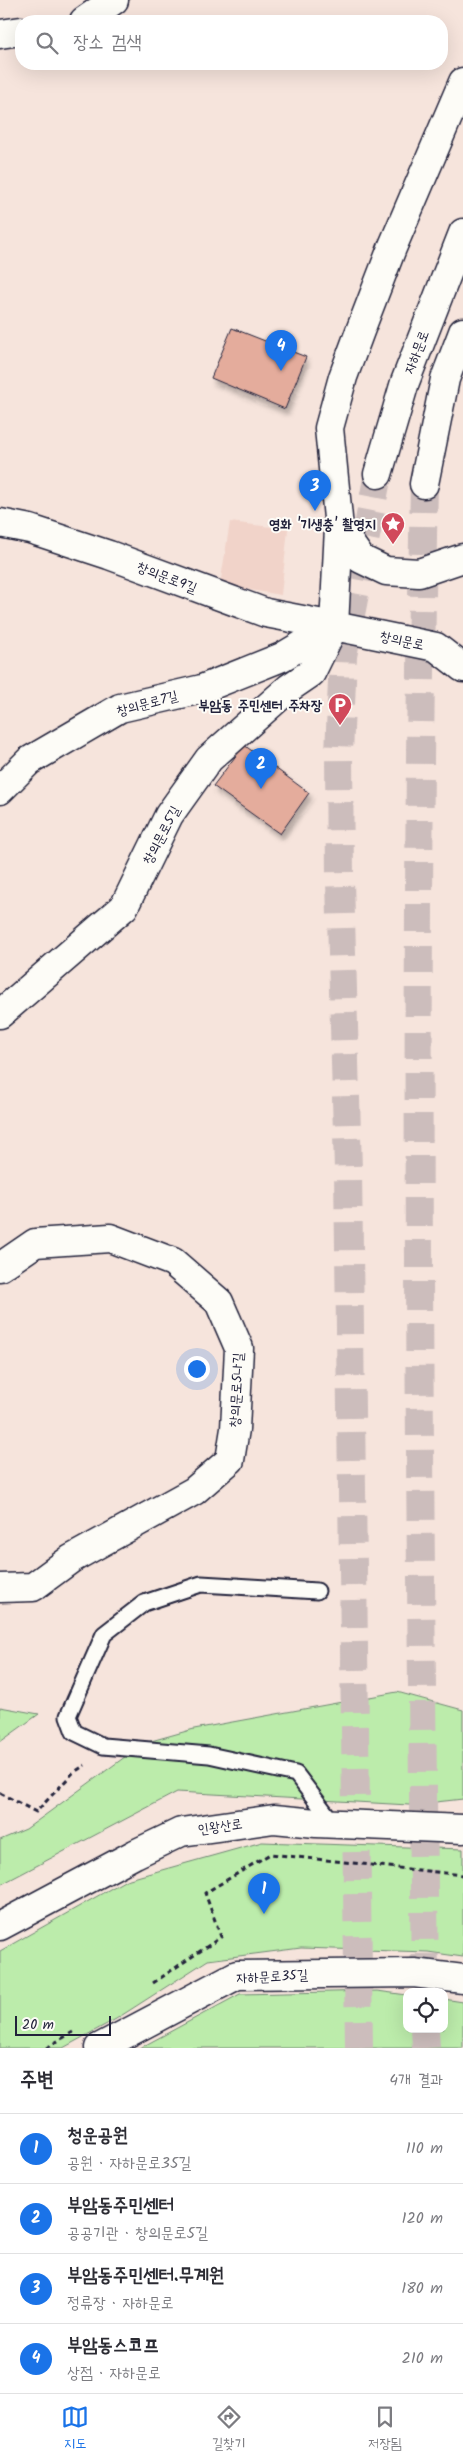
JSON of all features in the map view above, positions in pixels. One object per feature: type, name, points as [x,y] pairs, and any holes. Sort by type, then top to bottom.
[{"type":"street","points":[[93,15],[114,0]]},
{"type":"street","points":[[0,34],[15,32]]},
{"type":"street","points":[[334,626],[339,528],[329,428],[343,377],[392,248],[463,82]]},
{"type":"street","name":"자하문로","points":[[378,474],[405,382],[463,233]]},
{"type":"street","points":[[424,484],[445,379],[463,332]]},
{"type":"street","name":"창의문로9길","points":[[0,523],[30,529],[109,555],[266,613],[334,626]]},
{"type":"street","points":[[339,528],[361,559],[386,571],[419,574],[463,558]]},
{"type":"street","name":"창의문로","points":[[334,626],[436,647],[463,668]]},
{"type":"street","name":"창의문로7길","points":[[0,790],[29,761],[120,708],[202,689],[282,657],[334,626]]},
{"type":"street","name":"창의문로5길","points":[[0,1014],[124,907],[169,815],[209,759],[289,688],[311,673],[334,626]]},
{"type":"street","name":"창의문로5나길","points":[[0,1267],[35,1243],[110,1238],[173,1262],[219,1302],[239,1348],[235,1429],[230,1460],[194,1491],[71,1559],[33,1587],[0,1588]]},
{"type":"street","name":"인왕산로","points":[[0,1926],[135,1854],[181,1832],[274,1819],[334,1824],[463,1829]]},
{"type":"street","name":"자하문로35길","points":[[99,2048],[238,1975],[414,1973],[463,1979]]},
{"type":"lane","points":[[317,1591],[201,1584],[144,1603],[104,1634],[68,1716],[74,1732],[102,1746],[209,1755],[296,1774],[334,1824]]},
{"type":"path","points":[[0,1793],[36,1812],[73,1773],[86,1764],[94,1763]]},
{"type":"path","points":[[147,1986],[221,1937],[205,1893],[270,1854],[463,1875]]},
{"type":"path","points":[[46,2048],[80,2028]]},
{"type":"shaded area","points":[[230,522],[288,529],[281,595],[220,585]]},
{"type":"green space","points":[[397,1692],[463,1710],[463,1799],[409,1805],[177,1792],[0,1885],[0,1840],[26,1829],[144,1743],[194,1729]]},
{"type":"green space","points":[[0,1707],[39,1714],[0,1742]]},
{"type":"green space","points":[[262,1842],[463,1849],[463,1957],[428,1952],[301,1948],[208,1960],[116,2019],[63,2048],[0,2048],[0,1951],[126,1880]]},
{"type":"green space","points":[[377,1991],[403,1994],[403,2033],[448,2033],[448,2000],[463,2002],[463,2048],[140,2048],[240,1994]]},
{"type":"building","points":[[232,328],[306,357],[285,409],[211,378]]},
{"type":"building","points":[[244,745],[309,793],[280,834],[213,786]]},
{"type":"tunnel","points":[[359,2048],[348,1170],[340,881],[339,754],[343,656],[378,474]]},
{"type":"tunnel","points":[[424,484],[419,861],[419,1050],[425,1988]]},
{"type":"tunnel","points":[[425,2033],[426,2048]]},
{"type":"place","name":"부암동스코프","points":[[281,371]]},
{"type":"place","name":"부암동주민센터.무계원","points":[[315,511]]},
{"type":"place","name":"영화 '기생충' 촬영지","points":[[393,545]]},
{"type":"place","name":"부암동 주민센터 주차장","points":[[340,726]]},
{"type":"place","name":"부암동주민센터","points":[[261,789]]},
{"type":"place","name":"청운공원","points":[[264,1914]]}]
